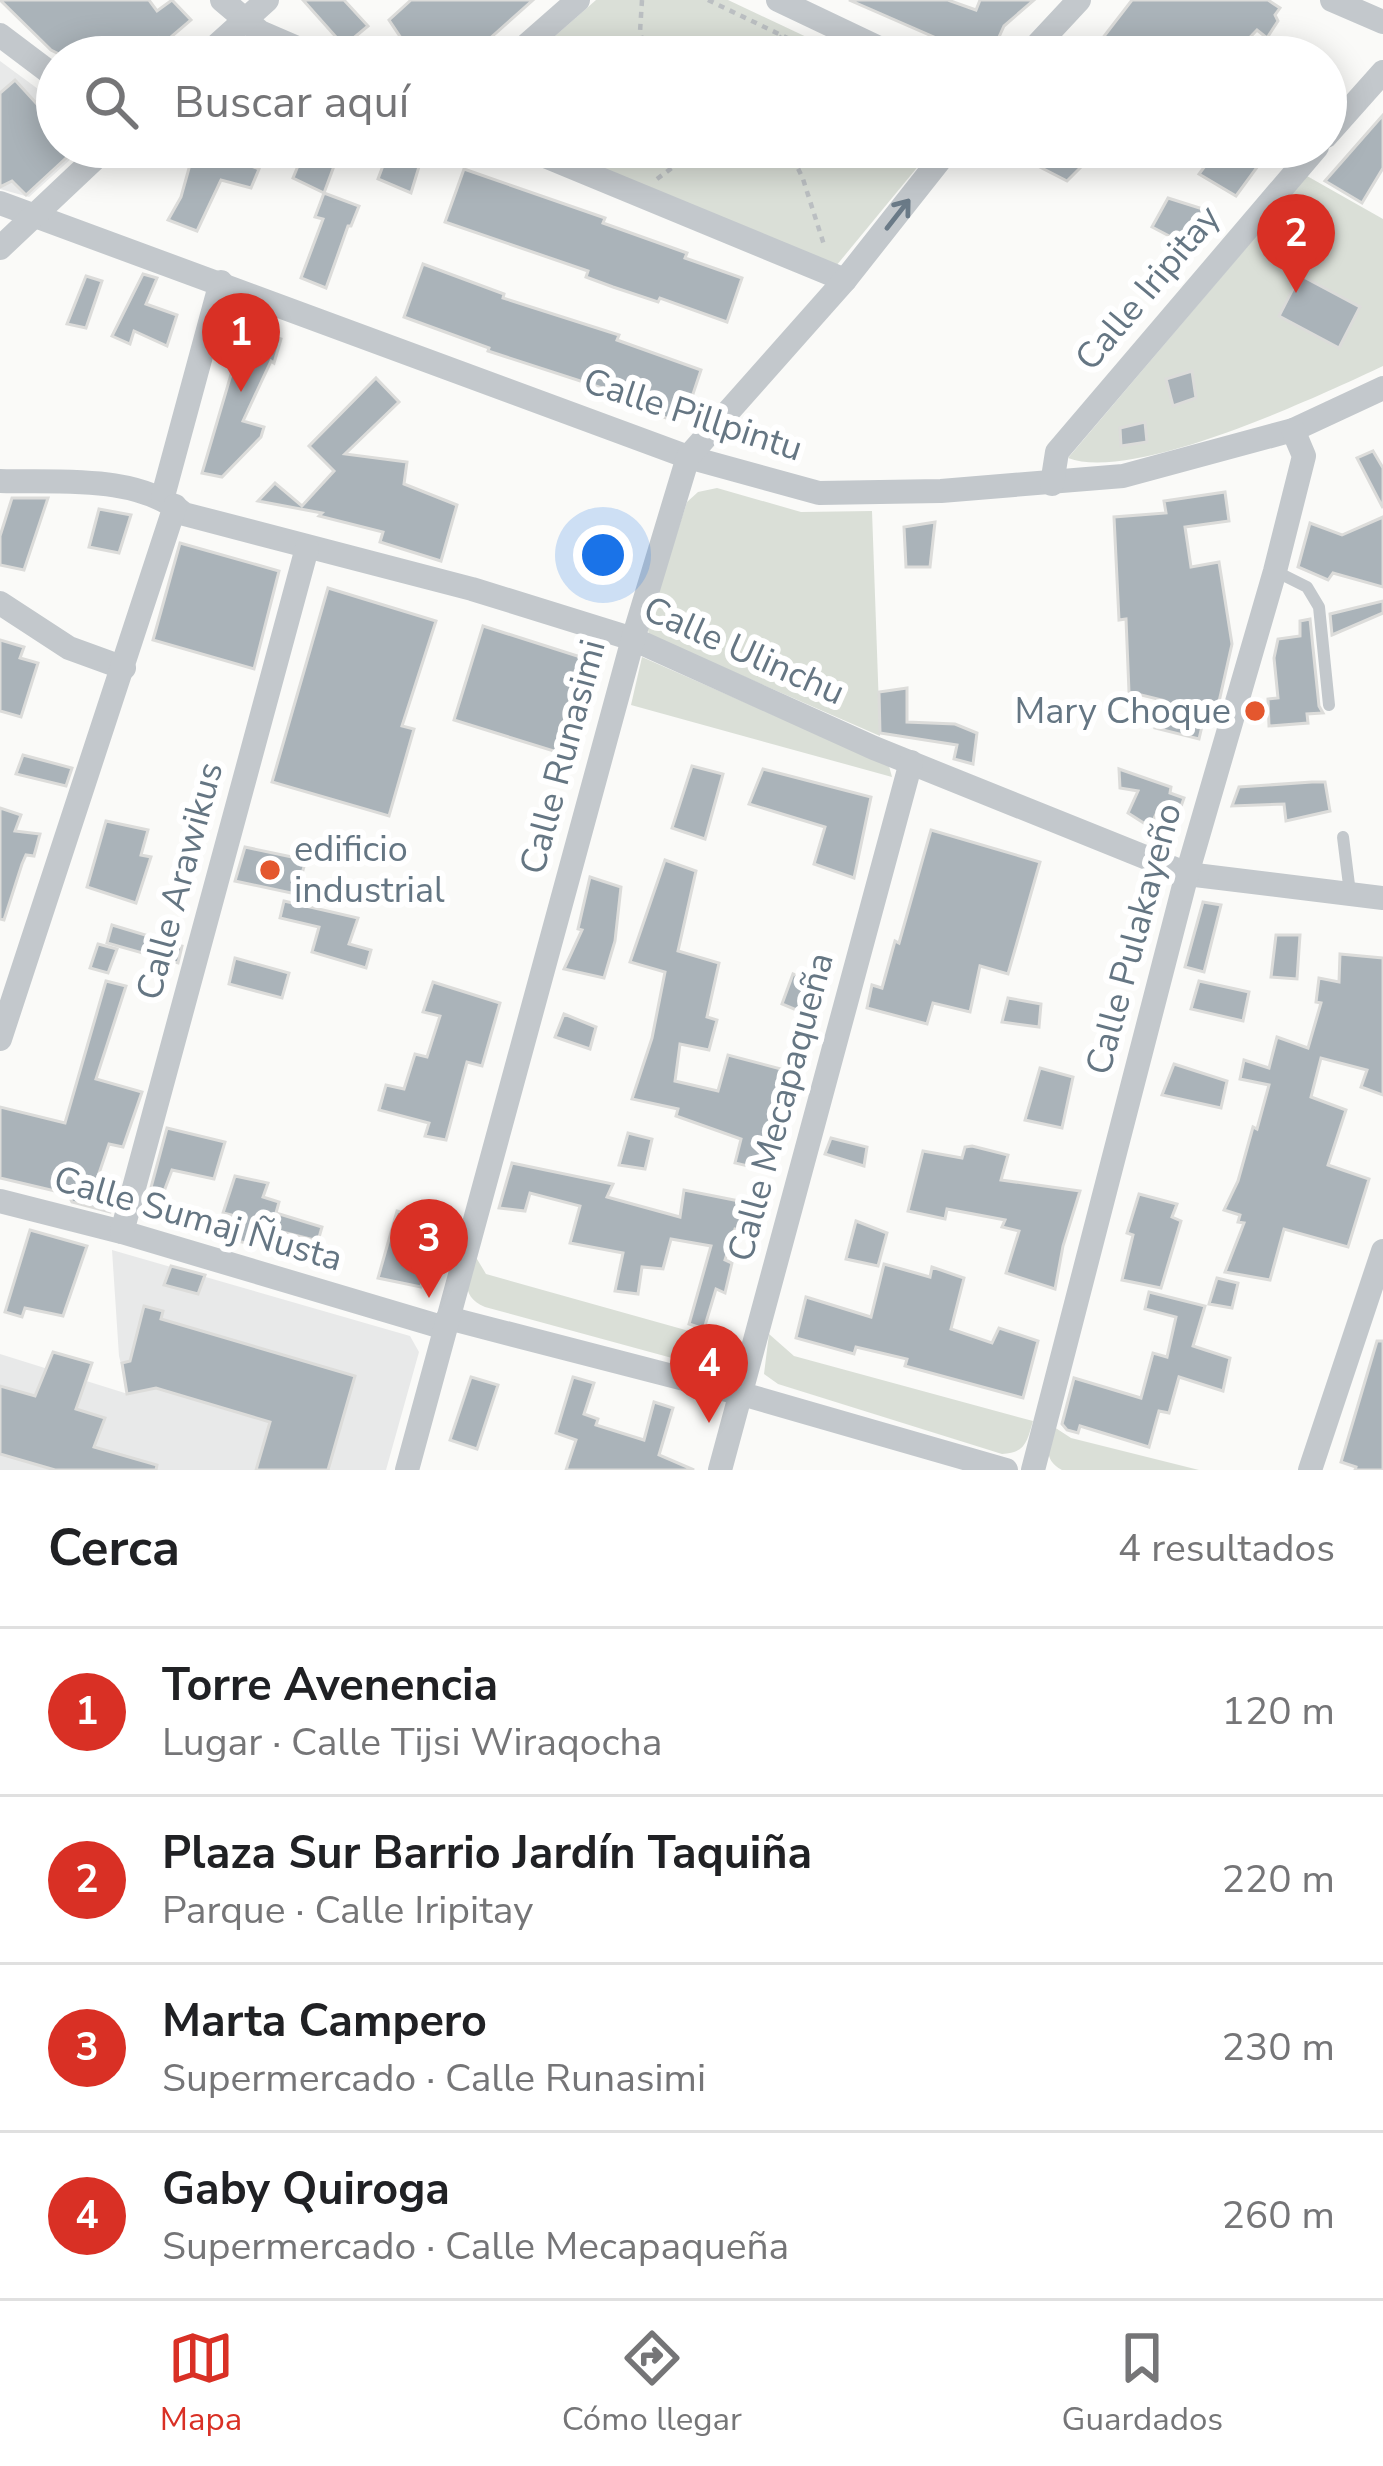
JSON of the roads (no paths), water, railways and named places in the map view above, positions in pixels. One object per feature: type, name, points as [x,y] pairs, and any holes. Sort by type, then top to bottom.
[{"type":"street","points":[[222,0],[269,36]]},
{"type":"street","points":[[227,36],[267,0]]},
{"type":"street","points":[[537,36],[578,0]]},
{"type":"street","points":[[778,0],[854,36]]},
{"type":"street","points":[[1046,36],[1079,0]]},
{"type":"street","points":[[1332,0],[1383,22]]},
{"type":"street","points":[[0,35],[36,62]]},
{"type":"street","points":[[1347,112],[1383,72]]},
{"type":"street","points":[[0,248],[85,168]]},
{"type":"street","points":[[577,168],[837,272]]},
{"type":"street","name":"Calle Runasimi","points":[[407,1470],[633,639],[688,457],[837,272],[931,168]]},
{"type":"street","name":"Calle Iripitay","points":[[1052,484],[1057,452],[1298,168]]},
{"type":"street","name":"Calle Pillpintu","points":[[0,202],[688,457],[819,493],[1052,484],[1123,476],[1293,430],[1383,388]]},
{"type":"street","points":[[0,1039],[124,668],[221,282]]},
{"type":"street","name":"Calle Pulakayeño","points":[[1033,1470],[1187,874],[1304,456],[1293,430]]},
{"type":"street","name":"Calle Ulinchu","points":[[0,482],[113,486],[169,501],[184,514],[472,589],[633,639],[911,762],[1187,874],[1383,898]]},
{"type":"street","name":"Calle Arawikus","points":[[122,1232],[307,548]]},
{"type":"street","points":[[0,603],[69,648],[124,668]]},
{"type":"street","name":"Calle Mecapaqueña","points":[[720,1470],[911,762]]},
{"type":"street","name":"Calle Sumaj Ñusta","points":[[0,1201],[447,1323],[742,1394],[1006,1470]]},
{"type":"street","points":[[1310,1470],[1383,1251]]},
{"type":"lane","points":[[1275,571],[1307,587],[1319,608],[1329,705]]},
{"type":"lane","points":[[1343,837],[1351,894]]},
{"type":"place","name":"Plaza Sur Barrio Jardín Taquiña","points":[[1296,293]]},
{"type":"place","name":"Torre Avenencia","points":[[241,392]]},
{"type":"place","name":"Mary Choque","points":[[1255,711]]},
{"type":"place","name":"edificio industrial","points":[[270,870]]},
{"type":"place","name":"Marta Campero","points":[[429,1298]]},
{"type":"place","name":"Gaby Quiroga","points":[[709,1423]]}]
